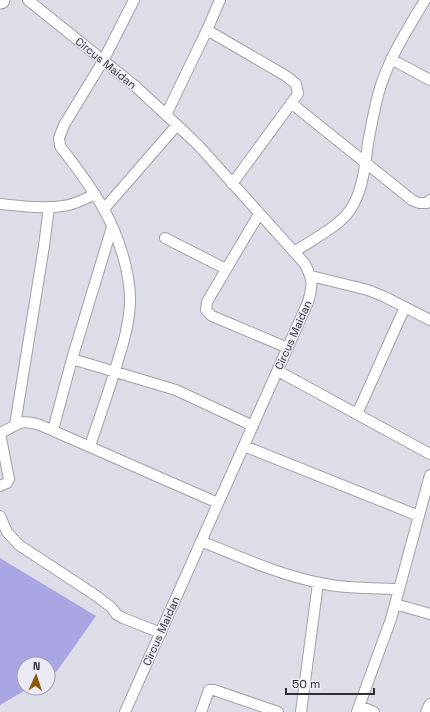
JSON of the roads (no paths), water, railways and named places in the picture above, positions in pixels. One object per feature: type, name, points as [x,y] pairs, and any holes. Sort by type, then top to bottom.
[{"type":"street","name":"Circus Maidan","points":[[28,0],[135,86],[178,125],[199,146],[305,264],[311,276],[312,290],[308,302],[201,541],[127,712]]},
{"type":"street","points":[[90,446],[124,342],[129,318],[130,302],[122,252],[112,227],[95,194],[60,146],[59,138],[64,125],[103,61],[134,0]]},
{"type":"street","points":[[166,115],[220,0]]},
{"type":"street","points":[[294,252],[342,220],[350,210],[358,194],[363,177],[371,124],[383,77],[391,59],[425,0]]},
{"type":"street","points":[[207,30],[286,76],[296,84],[298,94],[232,184]]},
{"type":"street","points":[[391,59],[430,80]]},
{"type":"street","points":[[291,103],[412,200],[419,203],[426,203],[430,200]]},
{"type":"street","points":[[104,210],[178,125]]},
{"type":"street","points":[[0,204],[36,207],[64,206],[78,202],[95,194]]},
{"type":"street","points":[[15,425],[49,207]]},
{"type":"street","points":[[259,214],[207,302],[206,310],[212,316],[288,348]]},
{"type":"street","points":[[53,430],[72,359],[112,227]]},
{"type":"street","points":[[166,238],[226,269]]},
{"type":"street","points":[[311,276],[368,290],[430,320]]},
{"type":"street","points":[[356,414],[405,307]]},
{"type":"street","points":[[72,359],[176,390],[253,426]]},
{"type":"street","points":[[278,371],[430,454]]},
{"type":"street","points":[[0,486],[7,483],[9,479],[0,433],[20,422],[29,421],[90,446],[218,503]]},
{"type":"street","points":[[244,446],[420,516]]},
{"type":"street","points":[[374,712],[358,709],[396,604],[430,475]]},
{"type":"street","points":[[0,516],[7,532],[19,545],[95,595],[106,603],[116,614],[161,633]]},
{"type":"street","points":[[201,541],[287,575],[318,583],[352,587],[399,589]]},
{"type":"street","points":[[300,712],[318,583]]},
{"type":"street","points":[[396,604],[430,614]]},
{"type":"street","points":[[201,712],[209,690],[214,690],[278,712]]},
{"type":"street","points":[[426,712],[430,704]]}]
